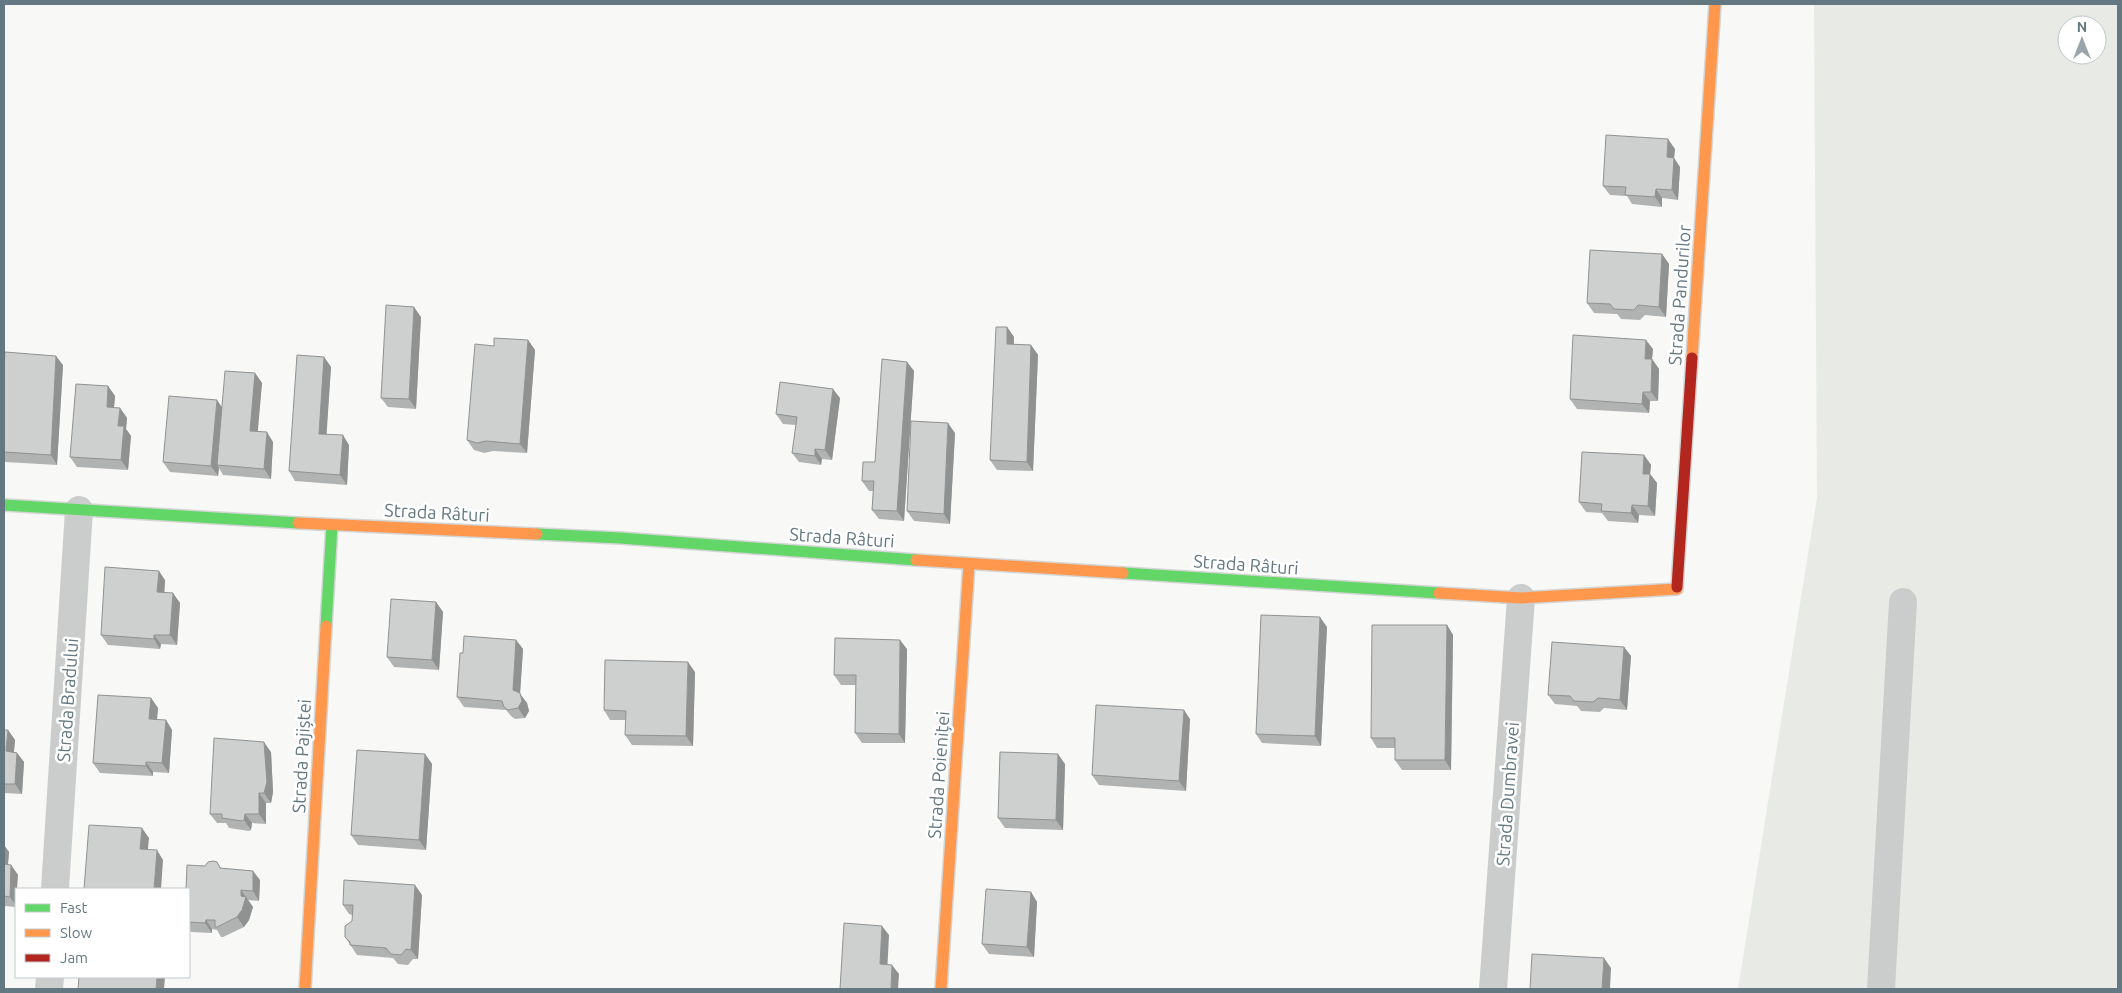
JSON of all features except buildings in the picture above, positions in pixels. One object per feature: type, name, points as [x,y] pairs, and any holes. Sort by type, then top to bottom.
[{"type":"street","name":"Strada Pandurilor","points":[[1677,589],[1715,4]]},
{"type":"street","name":"Strada Râturi","points":[[4,505],[332,525],[620,538],[969,564],[1521,598],[1677,589]]},
{"type":"street","name":"Strada Bradului","points":[[55,888],[79,510]]},
{"type":"street","name":"Strada Pajiștei","points":[[305,989],[332,525]]},
{"type":"street","name":"Strada Poieniței","points":[[941,989],[969,564]]},
{"type":"street","name":"Strada Dumbravei","points":[[1493,989],[1521,598]]},
{"type":"street","points":[[1881,989],[1903,602]]},
{"type":"shaded area","points":[[1814,4],[2118,4],[2118,989],[1738,989],[1817,498]]},
{"type":"traffic: fast","points":[[4,505],[298,523]]},
{"type":"traffic: fast","points":[[326,626],[332,525]]},
{"type":"traffic: fast","points":[[537,534],[620,538],[916,560]]},
{"type":"traffic: fast","points":[[1123,573],[1439,593]]},
{"type":"traffic: slow","points":[[1692,358],[1715,4]]},
{"type":"traffic: slow","points":[[298,523],[537,534]]},
{"type":"traffic: slow","points":[[916,560],[1123,573]]},
{"type":"traffic: slow","points":[[941,989],[969,564]]},
{"type":"traffic: slow","points":[[1439,593],[1521,598],[1677,589],[1677,587]]},
{"type":"traffic: slow","points":[[305,989],[326,626]]},
{"type":"traffic: jam","points":[[1677,587],[1692,358]]}]
